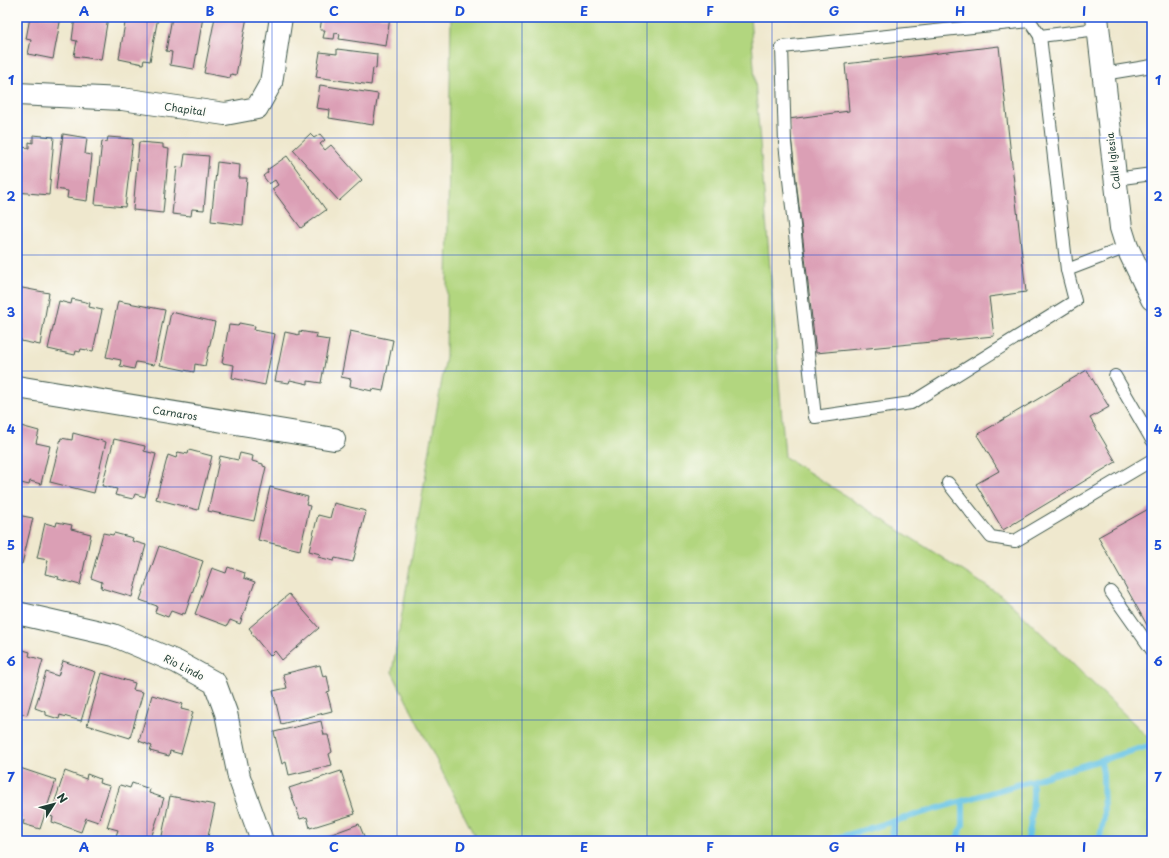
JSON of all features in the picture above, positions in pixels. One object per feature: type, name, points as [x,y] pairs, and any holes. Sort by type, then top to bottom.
[{"type":"street","name":"Chapital","points":[[17,94],[122,99],[225,114],[257,108],[270,83],[281,17]]},
{"type":"street","name":"Calle Iglesia","points":[[1097,23],[1121,228],[1127,247],[1152,299]]},
{"type":"street","name":"Carnaros","points":[[17,387],[334,439]]},
{"type":"street","name":"Rio Lindo","points":[[17,613],[113,635],[177,662],[215,684],[226,713],[239,777],[262,841]]},
{"type":"lane","points":[[1030,21],[1040,36],[1066,270],[1075,302],[911,403],[815,417],[784,143],[782,47],[1030,21]]},
{"type":"lane","points":[[1040,36],[1097,23]]},
{"type":"lane","points":[[1103,74],[1152,66]]},
{"type":"lane","points":[[1115,179],[1152,174]]},
{"type":"lane","points":[[1066,270],[1127,247]]},
{"type":"lane","points":[[1115,376],[1152,440]]},
{"type":"lane","points":[[948,483],[991,537],[1015,541],[1152,460]]},
{"type":"lane","points":[[1111,592],[1152,650]]},
{"type":"green space","points":[[451,17],[750,17],[785,457],[1005,598],[1151,740],[1150,841],[477,841],[392,672],[446,356]]},
{"type":"building","points":[[30,17],[61,17],[53,59],[28,54],[31,40],[26,39]]},
{"type":"building","points":[[75,17],[108,17],[101,60],[74,56],[77,41],[72,40]]},
{"type":"building","points":[[126,17],[158,17],[150,61],[144,60],[143,64],[119,59]]},
{"type":"building","points":[[172,17],[203,17],[194,69],[170,65],[172,52],[166,51]]},
{"type":"building","points":[[215,17],[247,17],[236,75],[231,74],[230,78],[204,73]]},
{"type":"building","points":[[322,17],[390,17],[386,46],[339,39],[340,34],[335,33],[334,39],[323,38],[325,30],[320,30]]},
{"type":"building","points":[[999,46],[1026,292],[989,297],[994,336],[816,353],[789,119],[849,111],[845,64]]},
{"type":"building","points":[[337,49],[377,54],[376,69],[373,68],[371,85],[316,77],[320,52],[337,54]]},
{"type":"building","points":[[320,85],[378,94],[373,125],[329,118],[330,110],[316,108]]},
{"type":"building","points":[[63,134],[87,138],[85,154],[92,155],[87,201],[67,198],[68,191],[56,189]]},
{"type":"building","points":[[310,134],[314,138],[320,134],[325,140],[320,144],[325,150],[331,145],[362,180],[339,201],[293,150]]},
{"type":"building","points":[[33,135],[54,137],[49,195],[17,192],[21,147],[29,148],[29,142],[33,143]]},
{"type":"building","points":[[108,137],[133,139],[125,207],[95,204],[102,141],[107,142]]},
{"type":"building","points":[[139,142],[163,144],[163,148],[169,149],[163,213],[133,210]]},
{"type":"building","points":[[185,154],[209,156],[204,210],[192,209],[191,216],[172,214],[177,167],[183,168]]},
{"type":"building","points":[[287,156],[326,210],[301,228],[272,189],[278,185],[275,180],[269,184],[263,176],[268,172],[267,170]]},
{"type":"building","points":[[217,162],[240,165],[239,178],[247,178],[243,225],[211,221]]},
{"type":"building","points":[[17,287],[49,293],[40,345],[21,341],[21,339],[17,338]]},
{"type":"building","points":[[72,299],[90,303],[89,307],[102,310],[93,351],[81,349],[80,352],[76,351],[75,355],[48,349],[59,301],[71,304]]},
{"type":"building","points":[[118,301],[165,310],[154,365],[136,362],[134,369],[120,366],[121,360],[106,357]]},
{"type":"building","points":[[171,312],[215,322],[205,366],[195,364],[194,372],[160,365]]},
{"type":"building","points":[[239,323],[255,326],[254,330],[275,334],[265,385],[232,378],[234,365],[222,363],[229,325],[238,326]]},
{"type":"building","points":[[299,331],[317,334],[316,338],[329,340],[321,383],[308,381],[308,384],[290,380],[289,383],[275,381],[285,332],[299,335]]},
{"type":"building","points":[[350,331],[393,340],[383,391],[372,389],[372,391],[350,386],[351,379],[341,377]]},
{"type":"building","points":[[1087,370],[1109,407],[1090,418],[1116,462],[1003,530],[976,484],[999,471],[977,435]]},
{"type":"building","points":[[17,425],[39,431],[36,443],[50,446],[41,484],[30,481],[29,485],[17,482]]},
{"type":"building","points":[[73,433],[106,442],[94,493],[50,482],[61,438],[72,440]]},
{"type":"building","points":[[114,439],[145,446],[144,451],[156,454],[145,497],[135,494],[133,499],[115,495],[117,489],[102,486]]},
{"type":"building","points":[[189,450],[212,456],[198,510],[156,499],[168,455],[176,458],[178,452],[188,454]]},
{"type":"building","points":[[240,453],[253,456],[252,461],[263,464],[263,466],[266,467],[254,521],[208,511],[220,456],[238,460]]},
{"type":"building","points":[[270,487],[308,497],[306,505],[310,506],[300,550],[258,540]]},
{"type":"building","points":[[334,503],[366,511],[353,562],[335,558],[334,561],[318,557],[320,554],[309,551],[318,515],[330,518]]},
{"type":"building","points":[[1152,507],[1152,634],[1098,537]]},
{"type":"building","points":[[17,515],[33,518],[22,564],[17,563]]},
{"type":"building","points":[[57,522],[72,525],[71,529],[91,534],[80,585],[58,579],[59,577],[45,574],[48,560],[37,558],[45,523],[56,526]]},
{"type":"building","points":[[103,533],[113,535],[114,533],[133,538],[132,541],[146,545],[132,597],[101,588],[102,582],[91,578]]},
{"type":"building","points":[[159,546],[203,561],[185,614],[183,613],[182,615],[171,611],[168,617],[155,612],[157,606],[140,600]]},
{"type":"building","points":[[228,567],[245,573],[244,578],[255,582],[240,624],[230,620],[227,626],[195,614],[212,568],[226,573]]},
{"type":"building","points":[[289,594],[319,628],[282,660],[275,651],[270,656],[251,633],[252,632],[249,628]]},
{"type":"building","points":[[17,648],[30,652],[29,656],[43,660],[27,715],[17,712]]},
{"type":"building","points":[[63,661],[96,672],[81,721],[60,715],[59,719],[46,715],[46,712],[35,708],[46,672],[58,676]]},
{"type":"building","points":[[320,665],[323,677],[327,676],[330,691],[327,692],[332,711],[281,724],[273,691],[287,688],[283,674]]},
{"type":"building","points":[[102,673],[135,683],[133,690],[143,692],[130,738],[87,725]]},
{"type":"building","points":[[152,695],[183,704],[181,709],[193,712],[181,754],[170,751],[169,756],[150,751],[152,746],[139,741]]},
{"type":"building","points":[[321,721],[324,735],[328,735],[332,752],[329,754],[332,765],[289,775],[286,762],[282,764],[274,732]]},
{"type":"building","points":[[17,767],[56,780],[40,829],[23,824],[24,820],[17,818]]},
{"type":"building","points":[[65,771],[86,779],[87,774],[100,779],[99,783],[110,786],[98,822],[86,818],[81,832],[52,822],[53,817],[50,816]]},
{"type":"building","points":[[341,771],[355,814],[310,828],[307,817],[300,819],[289,788]]},
{"type":"building","points":[[132,783],[150,789],[149,793],[164,798],[150,841],[131,841],[116,836],[118,830],[107,827],[120,785],[130,788]]},
{"type":"building","points":[[170,796],[215,805],[207,841],[161,841]]},
{"type":"building","points":[[359,824],[366,841],[313,841]]},
{"type":"waterway","points":[[827,841],[1152,745]]},
{"type":"waterway","points":[[1099,841],[1104,818],[1103,774],[1101,761]]},
{"type":"waterway","points":[[1027,841],[1032,811],[1032,781]]},
{"type":"waterway","points":[[956,841],[963,825],[963,801]]},
{"type":"waterway","points":[[890,841],[895,821]]}]
